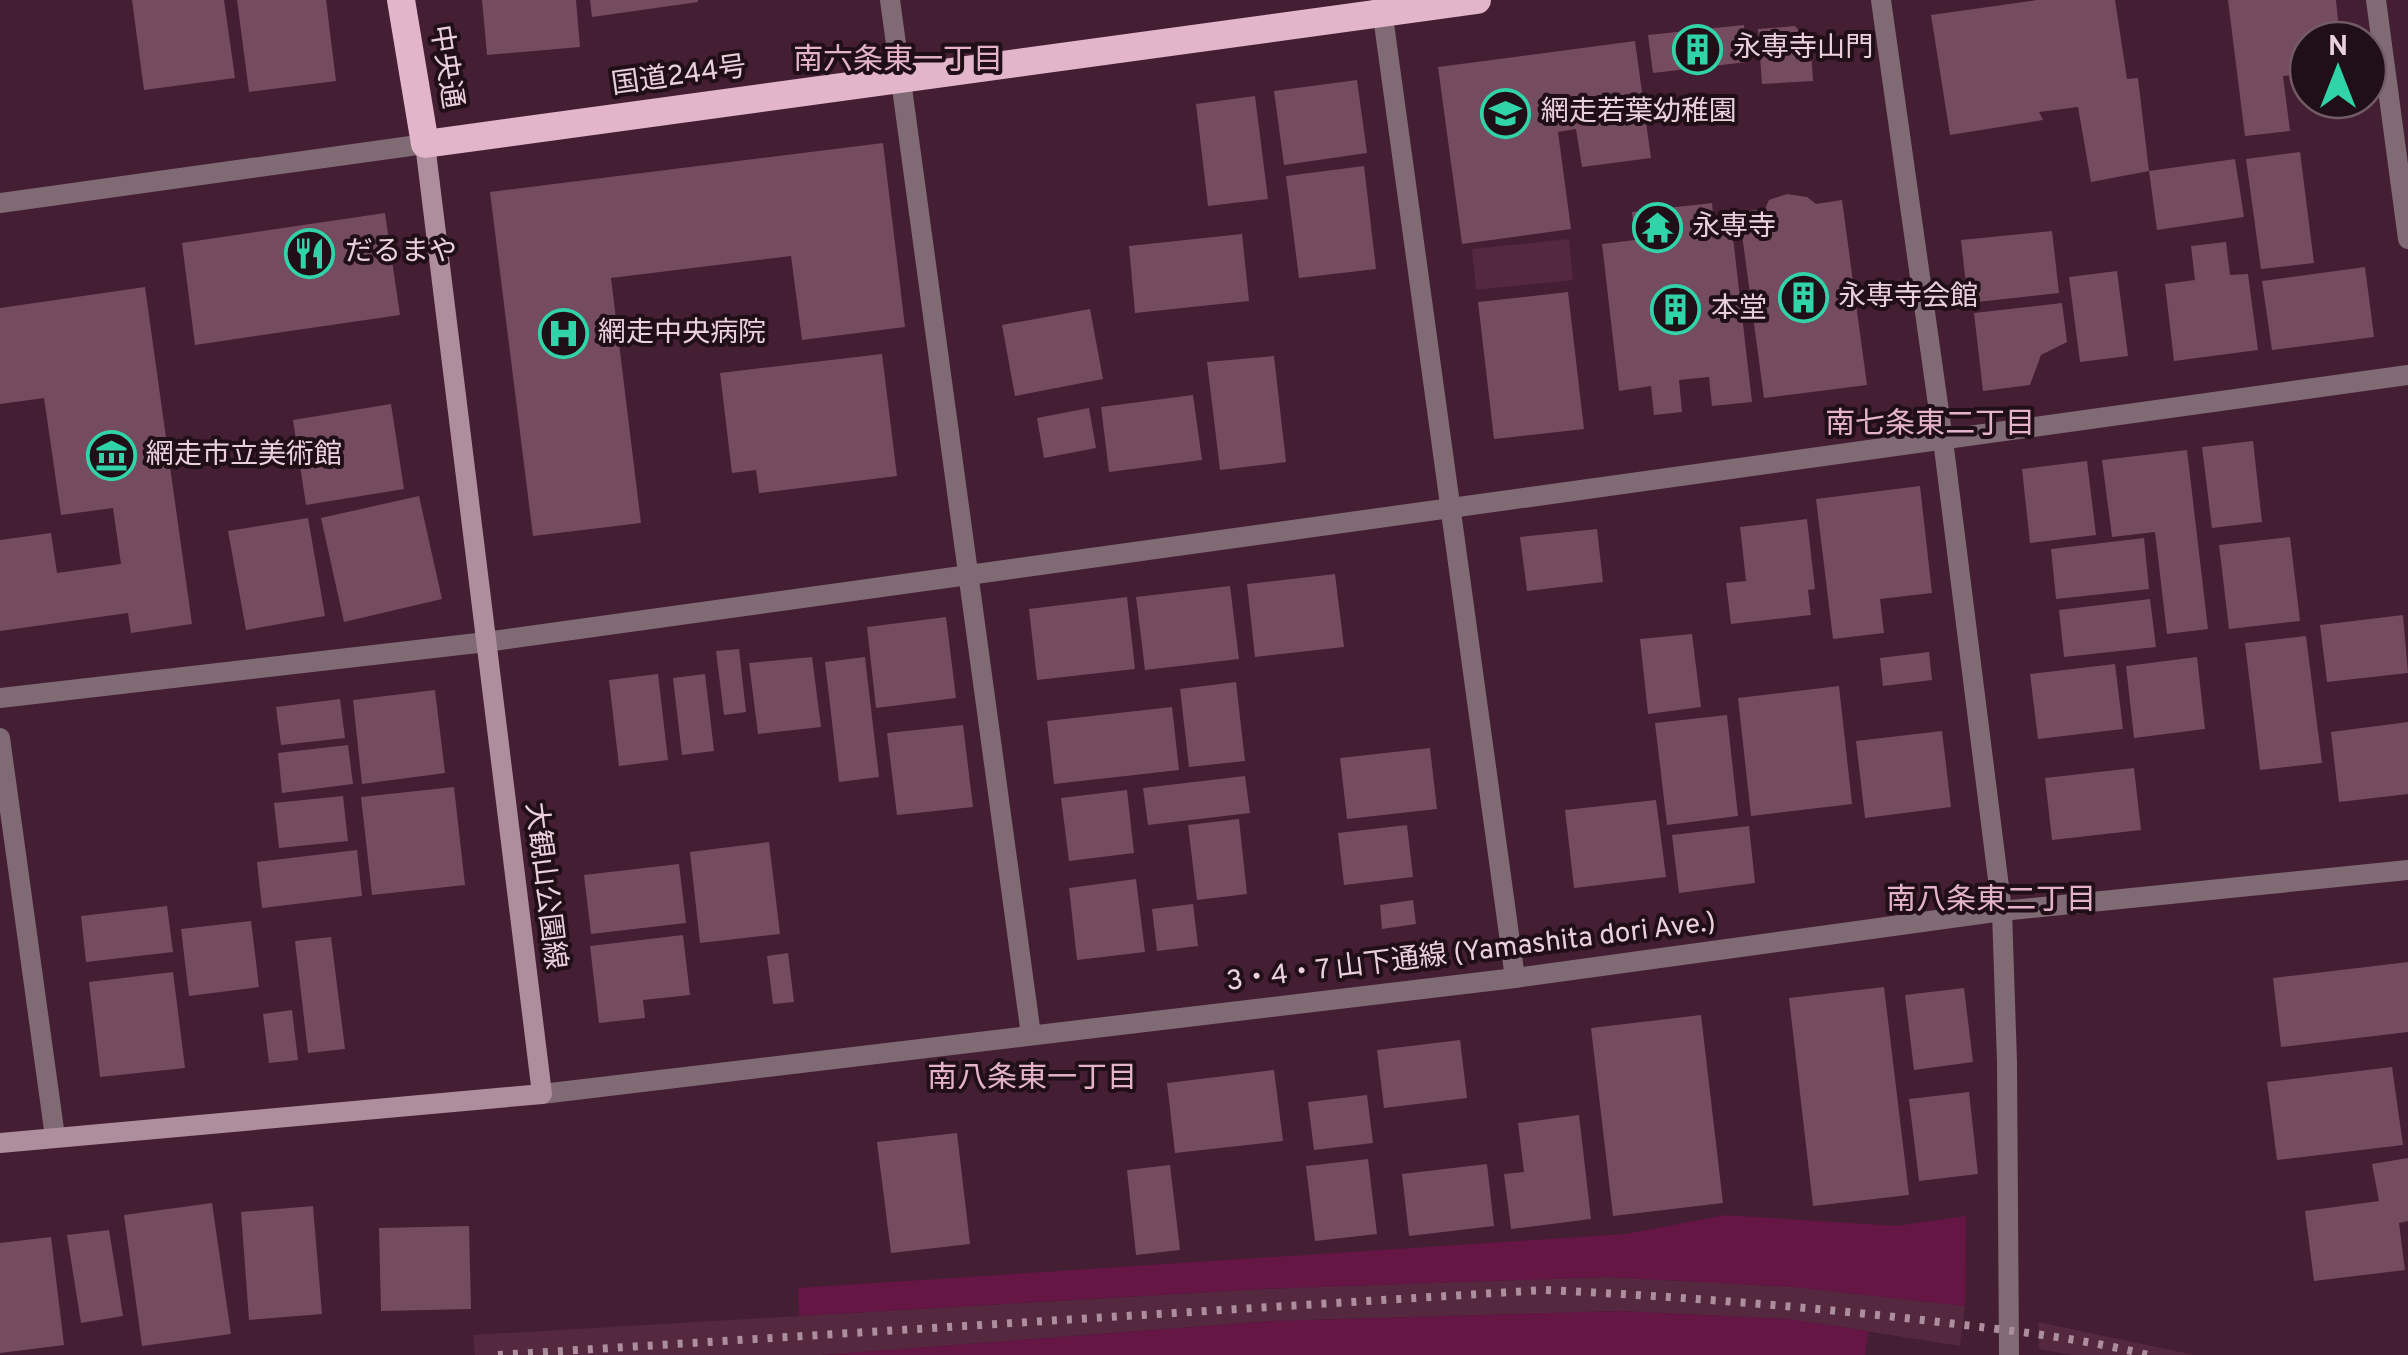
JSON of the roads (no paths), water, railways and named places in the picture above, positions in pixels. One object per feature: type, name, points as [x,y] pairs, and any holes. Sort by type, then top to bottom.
[{"type":"highway","name":"中央通","points":[[402,0],[425,144]]},
{"type":"highway","name":"国道244号","points":[[425,144],[902,80],[1381,6],[1476,0]]},
{"type":"main road","name":"大観山公園線","points":[[425,144],[542,1094]]},
{"type":"main road","points":[[0,1143],[542,1094]]},
{"type":"street","points":[[890,0],[1031,1035]]},
{"type":"street","points":[[1881,0],[1943,440],[2002,910],[2008,1355]]},
{"type":"street","points":[[2376,0],[2408,239]]},
{"type":"street","points":[[1381,6],[1515,978]]},
{"type":"street","points":[[0,202],[425,144]]},
{"type":"street","points":[[0,698],[486,642],[2408,375]]},
{"type":"street","points":[[0,738],[55,1136]]},
{"type":"street","name":"3・4・7 山下通線 (Yamashita dori Ave.)","points":[[542,1094],[1515,978],[2002,910],[2408,870]]},
{"type":"railway","points":[[498,1355],[1544,1290],[1883,1316],[2040,1335],[2148,1355]]},
{"type":"place","name":"永専寺山門","points":[[1698,49]]},
{"type":"place","name":"網走若葉幼稚園","points":[[1506,113]]},
{"type":"place","name":"永専寺","points":[[1657,228]]},
{"type":"place","name":"だるまや","points":[[310,253]]},
{"type":"place","name":"永専寺会館","points":[[1803,298]]},
{"type":"place","name":"本堂","points":[[1676,310]]},
{"type":"place","name":"網走中央病院","points":[[563,334]]},
{"type":"place","name":"網走市立美術館","points":[[111,456]]},
{"type":"district","name":"南六条東一丁目","points":[[898,61]]},
{"type":"district","name":"南七条東二丁目","points":[[1930,425]]},
{"type":"district","name":"南八条東二丁目","points":[[1991,901]]},
{"type":"district","name":"南八条東一丁目","points":[[1032,1079]]}]
